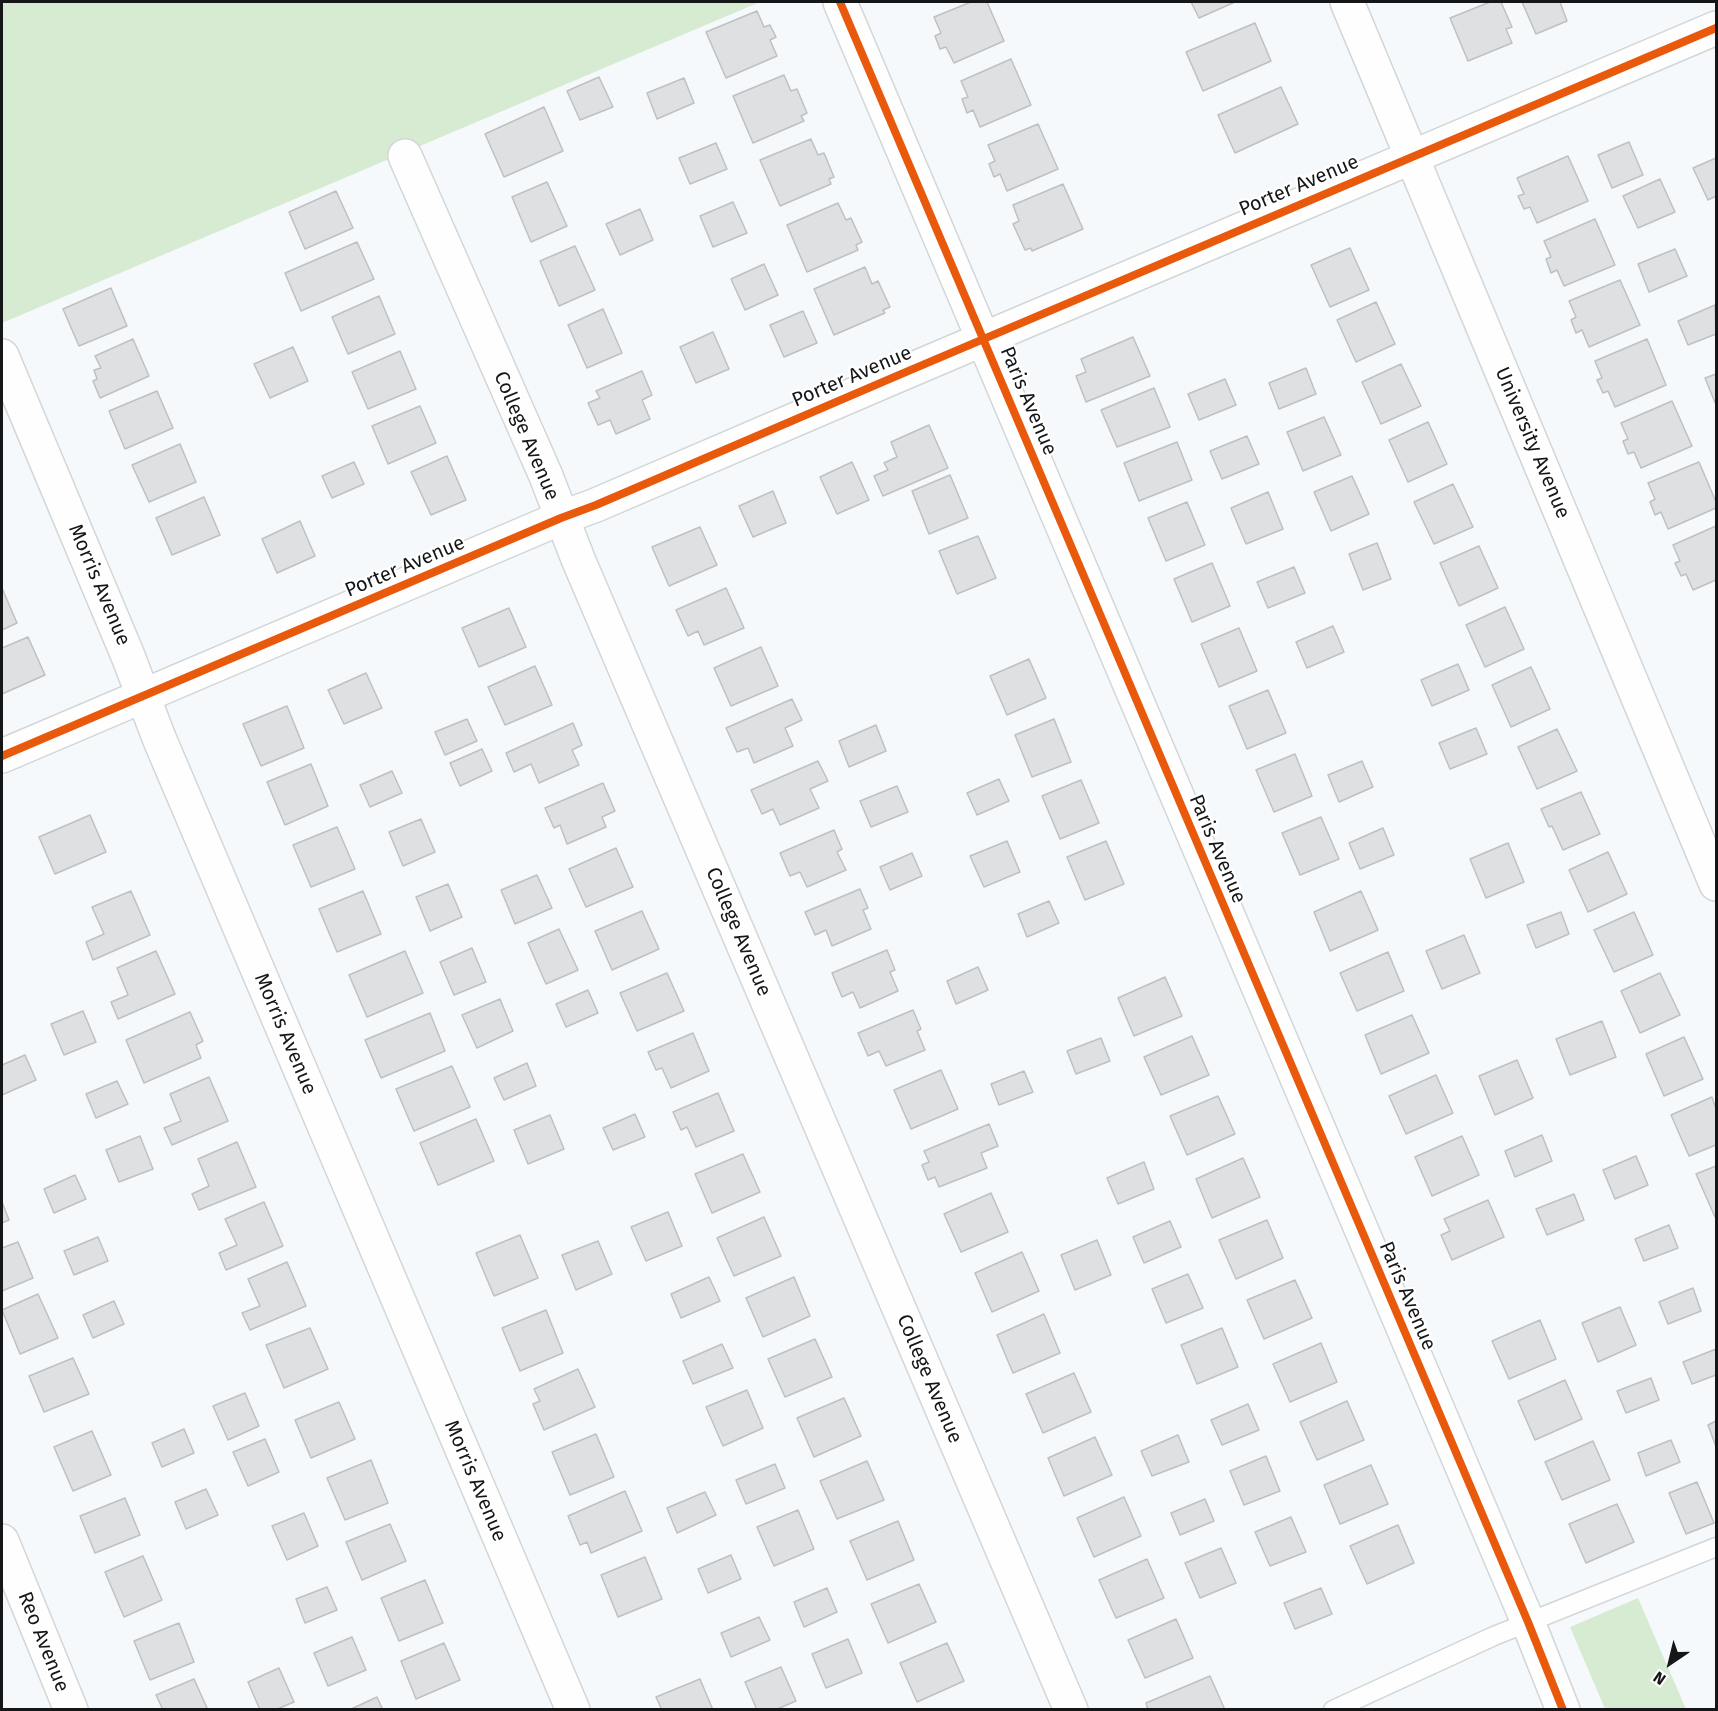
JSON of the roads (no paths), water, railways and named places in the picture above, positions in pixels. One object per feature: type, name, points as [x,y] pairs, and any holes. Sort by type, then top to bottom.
[{"type":"street","name":"Paris Avenue","points":[[840,2],[1528,1622],[1563,1710]]},
{"type":"street","name":"University Avenue","points":[[1347,2],[1413,155],[1716,884]]},
{"type":"street","name":"Porter Avenue","points":[[2,756],[1716,28]]},
{"type":"street","name":"College Avenue","points":[[405,156],[546,477],[561,518],[1071,1710]]},
{"type":"street","name":"Morris Avenue","points":[[2,356],[144,695],[159,738],[573,1710]]},
{"type":"street","name":"Reo Avenue","points":[[2,1541],[71,1710]]},
{"type":"lane","points":[[1333,1710],[1528,1622],[1716,1547]]}]
